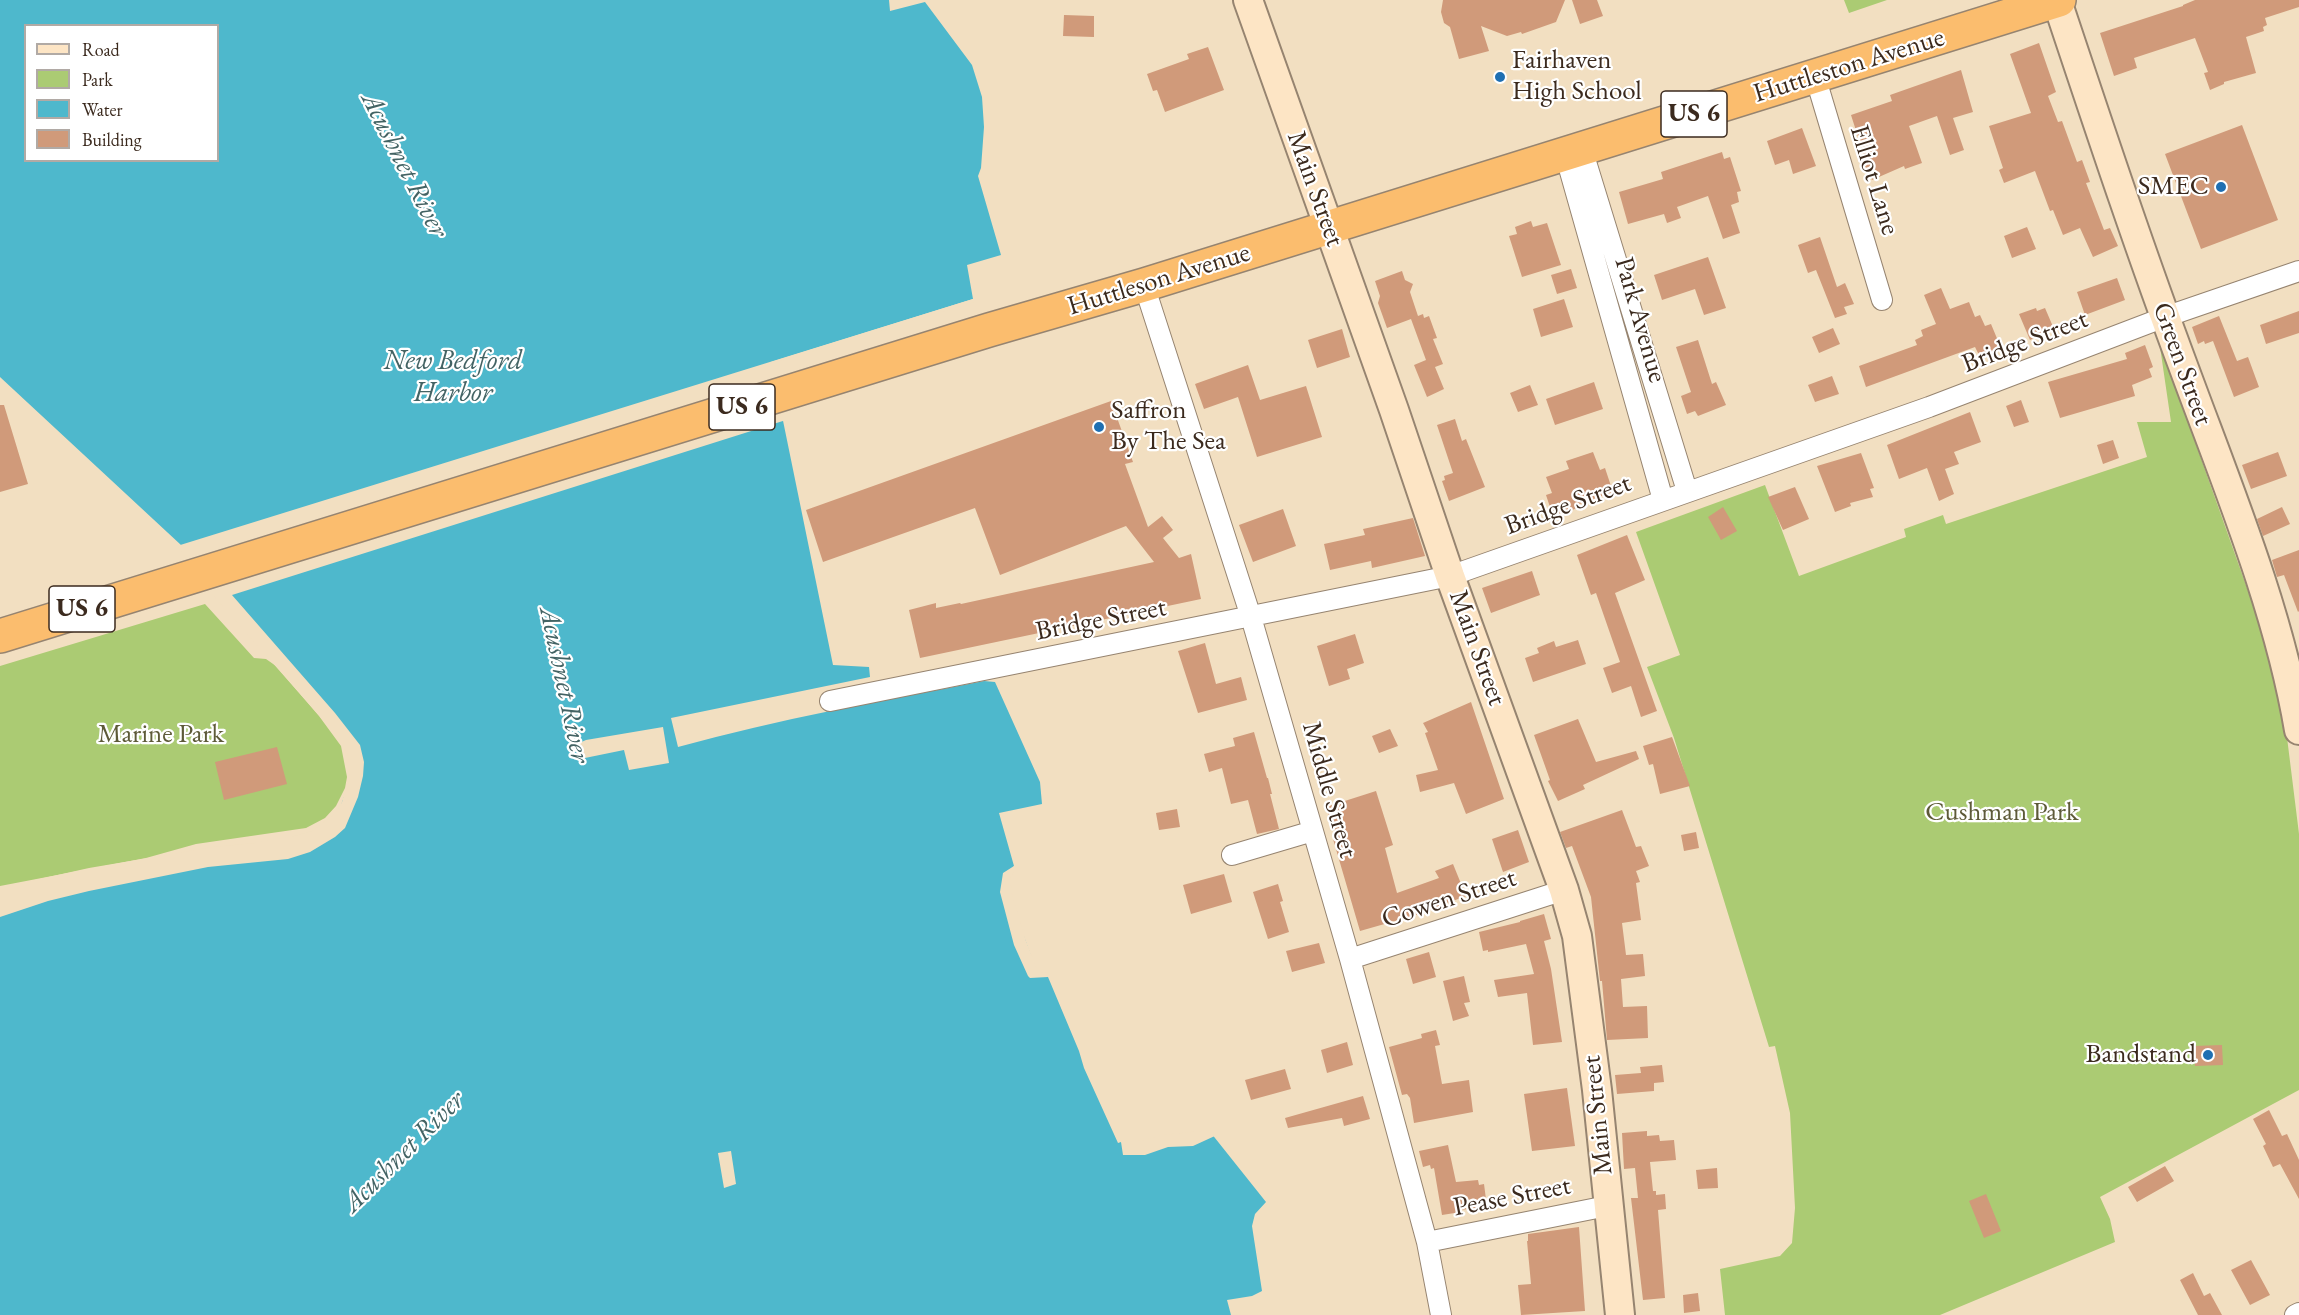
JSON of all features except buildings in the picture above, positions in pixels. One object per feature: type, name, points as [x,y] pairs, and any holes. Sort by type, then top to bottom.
[{"type":"highway","name":"Huttleston Avenue","points":[[1329,228],[2058,0]]},
{"type":"highway","name":"Huttleson Avenue","points":[[0,636],[989,330],[1329,228]]},
{"type":"main road","name":"Main Street","points":[[1248,0],[1450,576],[1564,890],[1576,936],[1597,1090],[1607,1206],[1620,1315]]},
{"type":"main road","name":"Green Street","points":[[2058,0],[2165,318],[2257,572],[2291,682],[2299,730]]},
{"type":"street","name":"Elliot Lane","points":[[1815,76],[1882,300]]},
{"type":"street","points":[[1573,152],[1687,491]]},
{"type":"street","name":"Park Avenue","points":[[1573,152],[1663,500]]},
{"type":"street","name":"Bridge Street","points":[[830,701],[1450,576],[1929,407],[2165,318],[2299,271]]},
{"type":"street","name":"Middle Street","points":[[1144,285],[1251,617],[1350,959],[1427,1242],[1441,1315]]},
{"type":"street","points":[[1232,855],[1313,831]]},
{"type":"street","name":"Cowen Street","points":[[1350,959],[1564,890]]},
{"type":"street","name":"Pease Street","points":[[1427,1242],[1607,1206]]},
{"type":"street","points":[[2295,1315],[2299,1313]]},
{"type":"green space","points":[[1844,0],[1887,0],[1849,13]]},
{"type":"green space","name":"Cushman Park","points":[[2159,340],[2280,681],[2299,834],[2299,1090],[2100,1197],[2110,1219],[2115,1242],[1940,1315],[1725,1315],[1720,1269],[1780,1256],[1792,1243],[1795,1208],[1790,1113],[1775,1046],[1769,1047],[1674,738],[1647,667],[1680,655],[1636,532],[1765,485],[1799,576],[1906,537],[1904,529],[1943,515],[1946,524],[2147,457],[2137,422],[2171,422]]},
{"type":"green space","name":"Marine Park","points":[[205,604],[254,658],[266,659],[276,666],[319,716],[341,746],[347,777],[345,788],[336,806],[325,818],[306,828],[196,844],[146,858],[0,886],[0,666]]},
{"type":"water","name":"New Bedford Harbor","points":[[0,0],[889,0],[890,11],[925,2],[972,65],[982,97],[984,127],[981,168],[978,176],[1001,255],[967,265],[973,299],[771,362],[833,665],[869,667],[870,677],[671,718],[678,747],[830,711],[984,681],[995,682],[1040,782],[1042,804],[999,813],[1014,866],[1007,878],[1009,895],[1038,975],[1048,977],[1084,1068],[1118,1143],[1125,1145],[1211,1133],[1266,1202],[1255,1214],[1252,1226],[1262,1291],[1252,1296],[1227,1300],[1231,1315],[0,1315],[0,893],[313,834],[337,816],[353,772],[350,752],[332,726],[181,545],[0,377]]},
{"type":"pier","points":[[976,298],[974,302],[774,363],[786,420],[232,595],[360,745],[364,762],[363,776],[358,797],[345,828],[310,852],[288,859],[208,867],[89,891],[48,901],[0,917],[0,890],[8,886],[89,868],[213,847],[291,837],[312,831],[335,814],[342,802],[350,772],[347,753],[330,728],[218,601],[177,546]]},
{"type":"pier","points":[[663,727],[669,763],[629,770],[624,750],[580,759],[577,744],[586,740]]},
{"type":"pier","points":[[1014,866],[1014,872],[1010,878],[1012,894],[1026,941],[1037,969],[1047,973],[1048,977],[1030,978],[1014,945],[1000,892],[1003,873]]},
{"type":"pier","points":[[1211,1130],[1217,1135],[1193,1146],[1168,1147],[1145,1155],[1123,1155],[1121,1142],[1124,1140],[1140,1141],[1162,1135]]},
{"type":"pier","points":[[731,1151],[736,1184],[724,1188],[718,1153]]},
{"type":"place","name":"Fairhaven High School","points":[[1500,77]]},
{"type":"place","name":"SMEC","points":[[2221,187]]},
{"type":"place","name":"Saffron By The Sea","points":[[1099,427]]},
{"type":"place","name":"Bandstand","points":[[2208,1055]]},
{"type":"water label","name":"Acushnet River","points":[[404,165]]},
{"type":"water label","name":"Acushnet River","points":[[564,685]]},
{"type":"water label","name":"Acushnet River","points":[[404,1152]]}]
